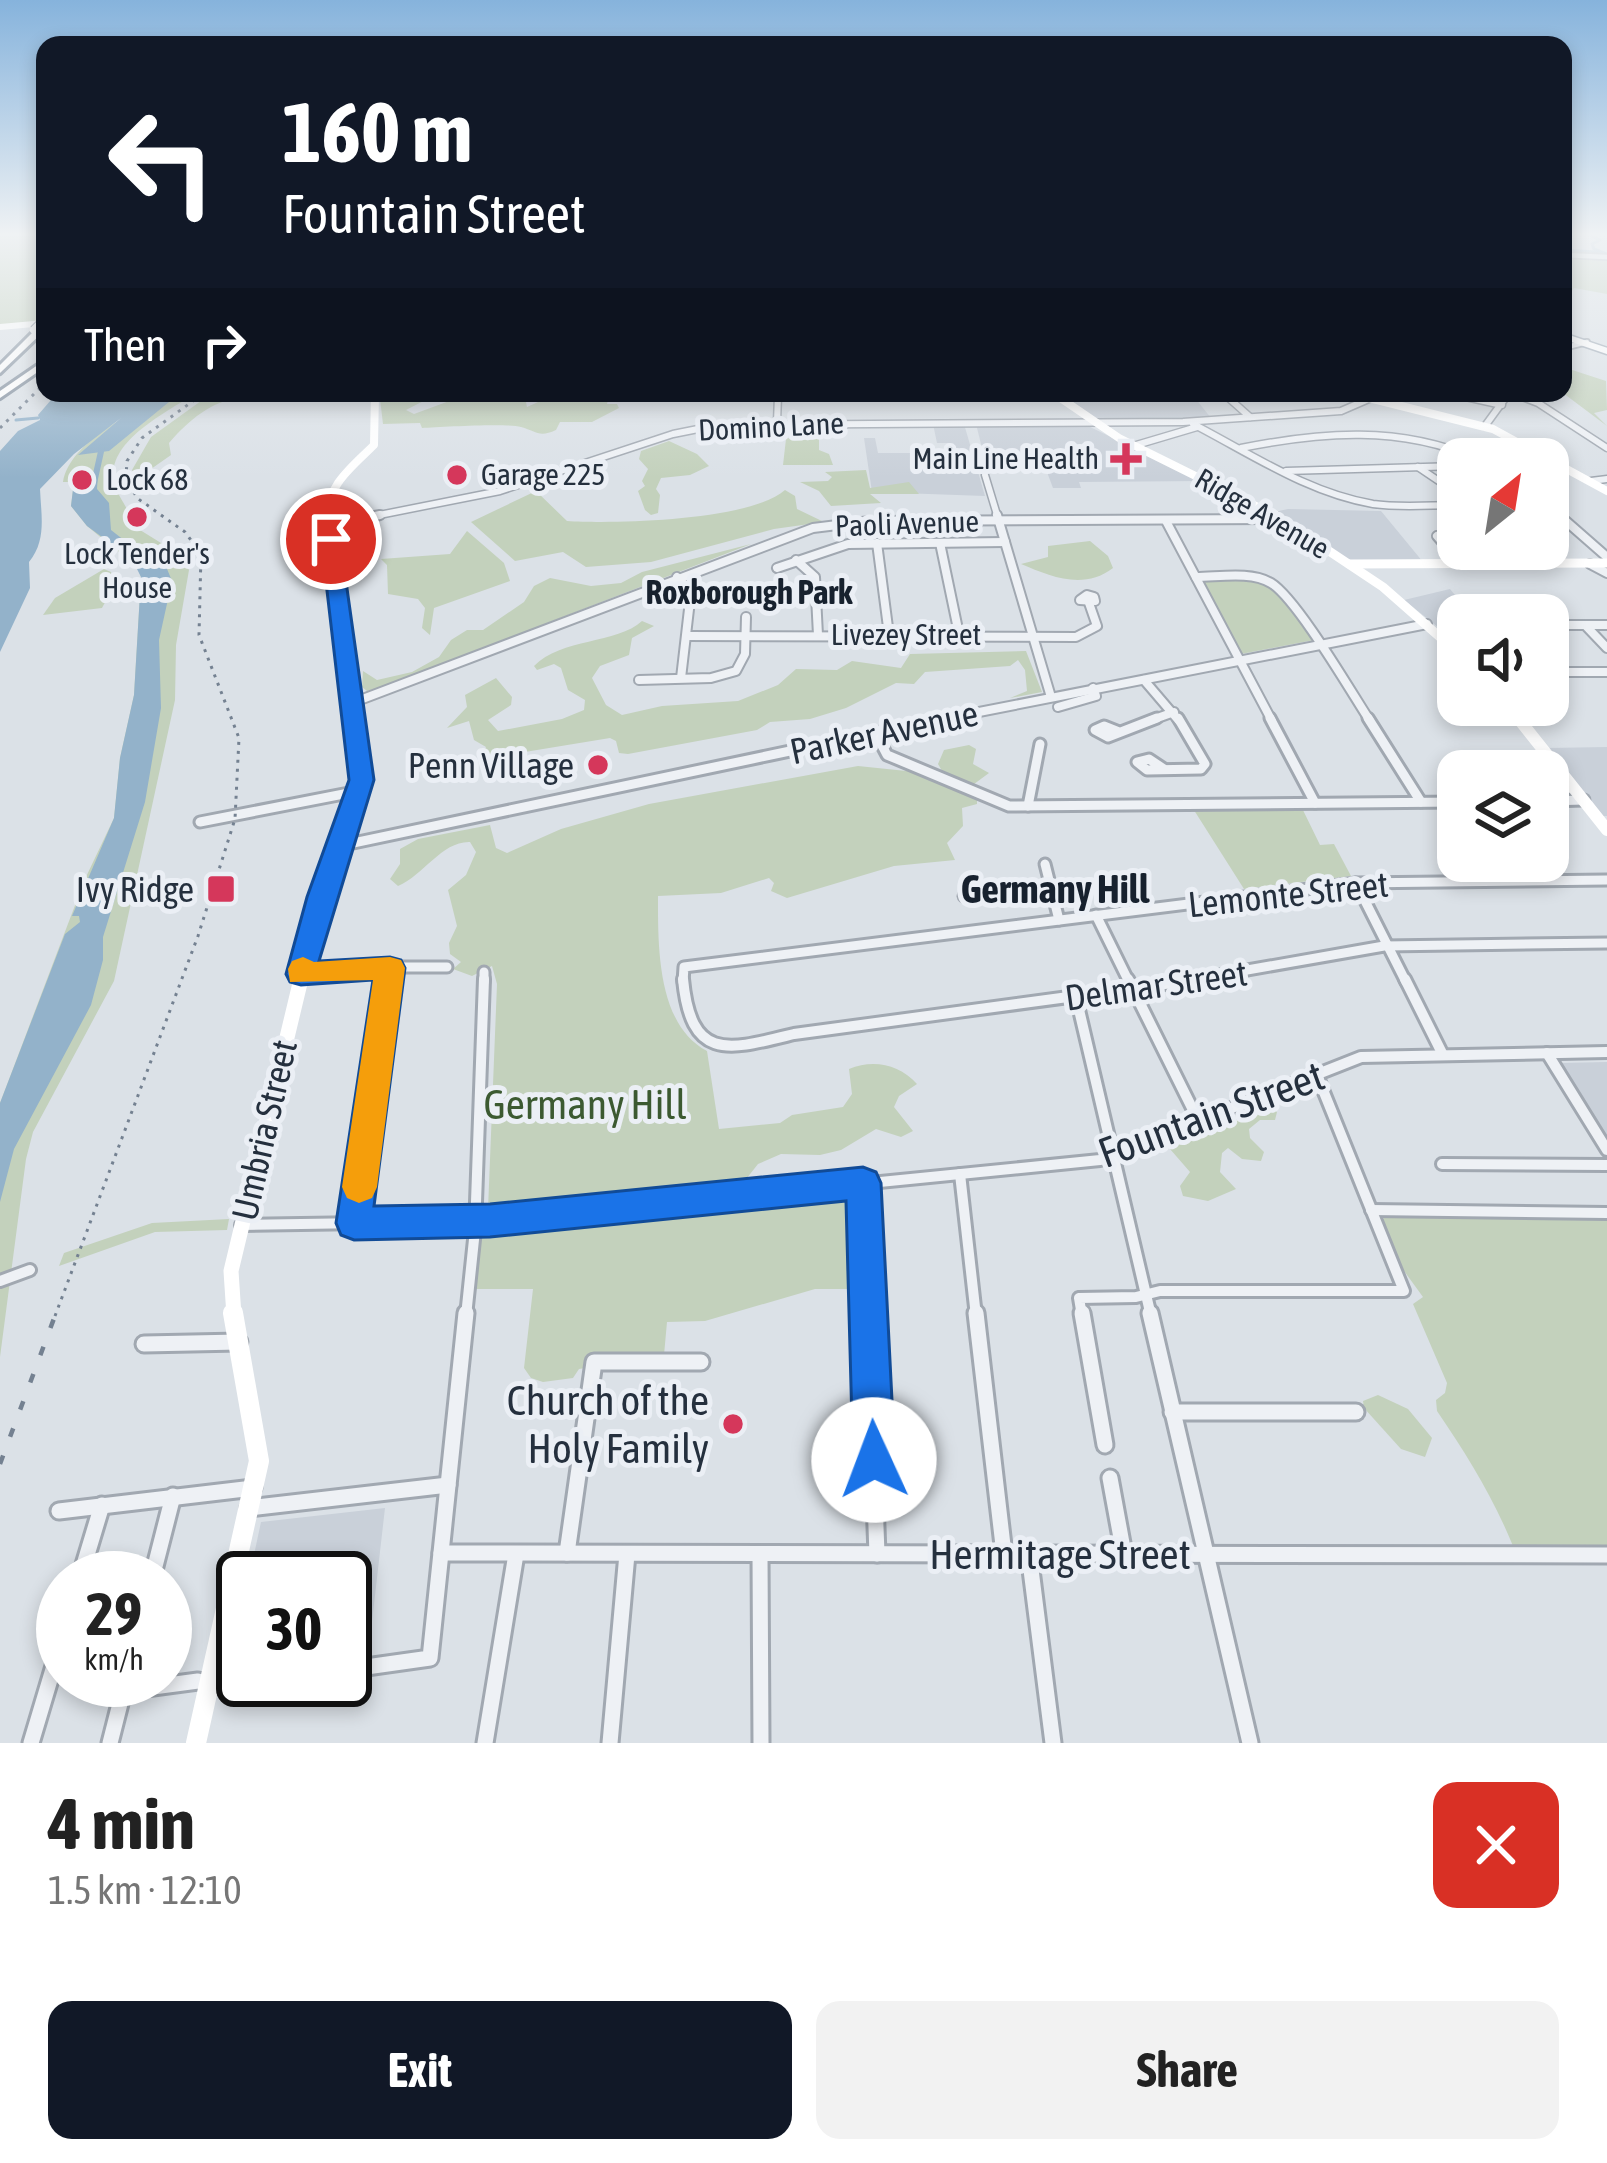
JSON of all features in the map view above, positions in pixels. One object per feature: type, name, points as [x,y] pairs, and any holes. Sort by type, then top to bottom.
[{"type":"highway","points":[[0,367],[36,332]]},
{"type":"highway","points":[[0,395],[36,369]]},
{"type":"main road","points":[[0,327],[36,326]]},
{"type":"main road","points":[[1572,337],[1607,349]]},
{"type":"main road","points":[[328,519],[332,489],[374,445],[375,402]]},
{"type":"main road","name":"Ridge Avenue","points":[[1064,402],[1132,446],[1280,519],[1437,631]]},
{"type":"main road","points":[[1387,402],[1485,426],[1526,443],[1607,491]]},
{"type":"main road","name":"Umbria Street","points":[[196,1743],[259,1453],[230,1281],[301,974],[359,791],[328,519]]},
{"type":"main road","points":[[1569,564],[1607,560]]},
{"type":"main road","points":[[1348,564],[1437,564]]},
{"type":"main road","points":[[1525,726],[1607,830]]},
{"type":"street","points":[[1572,346],[1586,342]]},
{"type":"street","points":[[777,422],[778,402]]},
{"type":"street","points":[[1233,402],[1250,417]]},
{"type":"street","name":"Domino Lane","points":[[328,519],[362,520],[500,491],[689,430],[777,422],[1188,421],[1342,411],[1362,402]]},
{"type":"street","points":[[1488,402],[1502,405]]},
{"type":"street","points":[[1485,426],[1504,402]]},
{"type":"street","points":[[1542,402],[1587,439],[1607,448]]},
{"type":"street","name":"Domino Lane","points":[[1132,446],[1225,419]]},
{"type":"street","points":[[1188,421],[1360,502],[1437,505]]},
{"type":"street","points":[[1241,448],[1394,435],[1437,444]]},
{"type":"street","points":[[1418,467],[1437,480]]},
{"type":"street","points":[[1286,471],[1437,467]]},
{"type":"street","points":[[986,475],[1051,697]]},
{"type":"street","points":[[1591,482],[1607,479]]},
{"type":"street","name":"Paoli Avenue","points":[[352,703],[777,538],[831,524],[1280,519]]},
{"type":"street","points":[[331,539],[362,520]]},
{"type":"street","points":[[1166,521],[1315,803]]},
{"type":"street","points":[[1569,525],[1607,560]]},
{"type":"street","points":[[777,568],[842,545],[1005,542]]},
{"type":"street","points":[[877,543],[889,635]]},
{"type":"street","points":[[940,543],[959,634]]},
{"type":"street","points":[[796,560],[815,577],[818,635]]},
{"type":"street","points":[[1590,564],[1607,573]]},
{"type":"street","points":[[677,577],[691,592],[681,678]]},
{"type":"street","points":[[1196,578],[1263,580],[1275,586],[1320,643],[1421,802]]},
{"type":"street","name":"Livezey Street","points":[[687,636],[1076,637],[1092,633],[1097,623],[1089,603]]},
{"type":"street","points":[[639,680],[717,678],[735,672],[743,662],[746,616]]},
{"type":"street","name":"Parker Avenue","points":[[339,846],[1093,688],[1429,623]]},
{"type":"street","points":[[1569,625],[1607,625]]},
{"type":"street","points":[[1585,625],[1607,648]]},
{"type":"street","points":[[1569,672],[1607,672]]},
{"type":"street","points":[[1144,680],[1174,712],[1205,765],[1164,770]]},
{"type":"street","points":[[1058,707],[1096,696],[1093,688]]},
{"type":"street","points":[[1118,732],[1174,712]]},
{"type":"street","points":[[876,734],[878,747],[887,755],[998,803],[1437,802]]},
{"type":"street","points":[[1028,806],[1040,744]]},
{"type":"street","points":[[200,822],[359,791]]},
{"type":"street","points":[[1569,800],[1584,800]]},
{"type":"street","points":[[1045,864],[1058,920]]},
{"type":"street","name":"Lemonte Street","points":[[706,1045],[692,1027],[684,968],[1356,883],[1607,880]]},
{"type":"street","points":[[1356,883],[1443,1055]]},
{"type":"street","points":[[964,896],[1051,886]]},
{"type":"street","points":[[1096,915],[1199,1122]]},
{"type":"street","name":"Delmar Street","points":[[706,1045],[735,1047],[806,1033],[1241,974],[1389,946],[1607,943]]},
{"type":"street","points":[[301,974],[447,967]]},
{"type":"street","points":[[354,1223],[390,968]]},
{"type":"street","points":[[372,1666],[430,1658],[476,1221],[484,972]]},
{"type":"street","points":[[1076,997],[1250,1743]]},
{"type":"street","name":"Fountain Street","points":[[241,1225],[476,1221],[1114,1156],[1366,1056],[1607,1052]]},
{"type":"street","points":[[1547,1053],[1607,1150]]},
{"type":"street","points":[[1105,1445],[1079,1298],[1160,1291],[1404,1291],[1317,1075]]},
{"type":"street","points":[[1442,1164],[1607,1165]]},
{"type":"street","points":[[961,1174],[1004,1554]]},
{"type":"street","points":[[863,1183],[877,1554]]},
{"type":"street","points":[[1371,1210],[1607,1213]]},
{"type":"street","points":[[0,1281],[30,1270]]},
{"type":"street","points":[[144,1344],[239,1342]]},
{"type":"street","points":[[568,1553],[594,1361],[701,1362]]},
{"type":"street","points":[[1172,1412],[1356,1412]]},
{"type":"street","points":[[1110,1478],[1124,1554]]},
{"type":"street","points":[[59,1511],[173,1496],[251,1498],[448,1484]]},
{"type":"street","points":[[159,1551],[173,1496]]},
{"type":"street","points":[[88,1551],[102,1505]]},
{"type":"street","name":"Hermitage Street","points":[[441,1553],[1607,1555]]},
{"type":"street","points":[[485,1743],[516,1554]]},
{"type":"street","points":[[610,1743],[627,1554]]},
{"type":"street","points":[[760,1554],[760,1743]]},
{"type":"street","points":[[1029,1554],[1053,1743]]},
{"type":"street","points":[[192,1684],[216,1683]]},
{"type":"street","points":[[31,1743],[42,1707]]},
{"type":"street","points":[[110,1743],[119,1707]]},
{"type":"shaded area","points":[[1069,402],[1198,402],[1211,418],[1093,420]]},
{"type":"shaded area","points":[[933,424],[964,424],[985,496],[872,492],[864,438],[875,438],[878,453],[952,453],[950,443],[937,443]]},
{"type":"shaded area","points":[[976,424],[1086,425],[1202,481],[1079,482],[1081,488],[1053,488],[1044,464],[985,460]]},
{"type":"shaded area","points":[[1381,511],[1423,562],[1349,561],[1274,512]]},
{"type":"shaded area","points":[[1450,589],[1454,594],[1437,594],[1437,626],[1404,600]]},
{"type":"shaded area","points":[[1607,747],[1607,816],[1569,774],[1569,750],[1548,748]]},
{"type":"shaded area","points":[[1607,1062],[1607,1139],[1561,1063]]},
{"type":"shaded area","points":[[385,1508],[372,1622],[372,1551],[255,1551],[261,1522]]},
{"type":"green space","points":[[0,315],[36,315],[36,322],[0,326]]},
{"type":"green space","points":[[1572,370],[1606,381],[1607,410],[1594,413],[1607,426],[1572,400]]},
{"type":"green space","points":[[153,402],[182,402],[129,440],[114,466],[114,481],[132,525],[182,556],[189,570],[176,645],[175,700],[114,981],[33,1132],[0,1357],[0,1103],[85,879],[114,818],[120,758],[134,695],[138,568],[87,526],[71,506],[74,482],[63,482],[78,453]]},
{"type":"green space","points":[[200,402],[224,402],[193,419],[169,443],[171,455],[151,469],[147,485],[137,485],[132,470],[151,437]]},
{"type":"green space","points":[[380,402],[422,402],[406,410],[414,414],[447,402],[526,402],[527,407],[538,402],[608,402],[619,408],[592,422],[560,422],[556,430],[545,433],[502,425],[422,428],[420,423],[383,424]]},
{"type":"green space","points":[[819,427],[819,450],[829,454],[833,465],[783,465],[786,439]]},
{"type":"green space","points":[[669,441],[697,454],[709,466],[690,475],[661,478],[656,489],[658,513],[651,515],[638,491],[645,486],[642,481],[648,469],[639,459],[641,451]]},
{"type":"green space","points":[[866,470],[870,488],[909,482],[919,494],[870,494],[881,503],[831,506],[819,491],[800,482],[828,481],[832,477],[825,472]]},
{"type":"green space","points":[[785,490],[795,496],[797,509],[824,522],[774,529],[651,562],[586,567],[563,552],[515,561],[471,522],[536,491],[567,521],[616,522],[713,514],[767,500]]},
{"type":"green space","points":[[467,531],[504,563],[510,581],[434,608],[430,635],[422,628],[425,608],[418,599],[388,594],[387,565],[381,559],[450,554]]},
{"type":"green space","points":[[1090,541],[1108,556],[1113,568],[1102,575],[1067,579],[1021,564],[1048,557],[1048,546]]},
{"type":"green space","points":[[751,544],[385,686],[367,691],[362,687],[363,671],[377,680],[412,672],[439,657],[451,640],[467,630],[483,630],[550,578],[591,586],[621,583],[642,572]]},
{"type":"green space","points":[[104,569],[111,572],[113,587],[102,608],[43,615],[55,598]]},
{"type":"green space","points":[[1251,579],[1271,586],[1314,640],[1241,654],[1201,581]]},
{"type":"green space","points":[[642,621],[654,626],[632,638],[629,655],[600,666],[592,678],[606,705],[622,715],[662,706],[738,701],[778,685],[796,669],[837,670],[852,661],[901,668],[910,654],[1026,651],[1042,692],[1010,698],[1027,691],[1025,670],[1018,660],[1010,666],[925,672],[914,684],[896,683],[846,708],[810,719],[770,722],[757,730],[628,754],[619,753],[616,741],[610,738],[489,758],[482,755],[486,747],[474,740],[469,721],[447,728],[467,707],[465,695],[496,678],[512,697],[511,705],[488,720],[498,731],[584,710],[585,700],[568,690],[561,668],[554,664],[537,670],[534,666],[559,650],[618,634]]},
{"type":"green space","points":[[969,745],[976,749],[973,764],[989,773],[970,787],[945,776],[938,764],[944,750]]},
{"type":"green space","points":[[858,766],[916,772],[977,799],[977,804],[962,808],[963,826],[947,843],[955,860],[894,866],[787,898],[771,891],[774,883],[769,878],[721,893],[658,896],[660,960],[678,1023],[707,1051],[719,1129],[780,1123],[792,1115],[843,1107],[852,1094],[849,1069],[876,1064],[894,1068],[917,1084],[899,1096],[894,1107],[913,1131],[901,1137],[876,1129],[841,1150],[781,1154],[758,1164],[743,1183],[551,1208],[488,1210],[497,984],[492,966],[472,976],[453,969],[461,962],[450,954],[449,943],[457,926],[448,890],[466,875],[476,852],[470,842],[460,843],[398,886],[390,879],[400,864],[400,849],[418,839],[490,825],[496,848],[507,853],[561,829],[649,804]]},
{"type":"green space","points":[[1301,806],[1320,845],[1334,844],[1351,876],[1244,889],[1192,807]]},
{"type":"green space","points":[[1270,1106],[1277,1112],[1275,1120],[1260,1120],[1249,1129],[1250,1138],[1264,1152],[1261,1161],[1242,1159],[1228,1148],[1222,1153],[1220,1172],[1236,1189],[1208,1201],[1183,1196],[1180,1186],[1190,1172],[1170,1149],[1174,1142],[1244,1111]]},
{"type":"green space","points":[[855,1190],[859,1194],[863,1289],[815,1289],[705,1321],[667,1322],[664,1355],[579,1369],[573,1378],[543,1382],[531,1378],[524,1368],[533,1289],[476,1289],[481,1232],[487,1227]]},
{"type":"green space","points":[[229,1219],[227,1230],[155,1232],[59,1266],[64,1253],[152,1223]]},
{"type":"green space","points":[[1607,1219],[1607,1546],[1513,1546],[1479,1477],[1437,1411],[1436,1400],[1445,1393],[1447,1383],[1413,1304],[1423,1297],[1399,1264],[1382,1220]]},
{"type":"green space","points":[[1378,1395],[1408,1409],[1432,1438],[1425,1457],[1401,1449],[1364,1408],[1363,1401]]},
{"type":"water","points":[[49,402],[169,402],[109,451],[78,455],[121,418],[74,454],[40,489],[42,527],[29,562],[30,588],[0,652],[0,451],[18,431],[40,420],[38,415]]},
{"type":"water","points":[[98,473],[97,489],[109,503],[111,530],[148,559],[165,564],[172,581],[159,640],[161,708],[145,802],[103,937],[103,960],[91,1005],[14,1149],[0,1202],[0,1103],[65,934],[80,922],[79,916],[72,916],[114,818],[120,758],[134,695],[141,577],[132,559],[87,526],[71,506],[74,481],[88,479],[89,491]]},
{"type":"waterway","points":[[16,420],[38,418]]},
{"type":"waterway","points":[[94,483],[102,447]]},
{"type":"railway","points":[[0,428],[36,392]]},
{"type":"railway","points":[[55,1316],[198,936],[235,819],[239,738],[199,635],[201,554],[185,532],[137,498],[126,477],[127,461],[142,438],[192,402]]},
{"type":"railway","points":[[0,1464],[56,1313]]},
{"type":"slow traffic","points":[[303,969],[301,974],[390,968],[359,1187]]},
{"type":"place","name":"Main Line Health","points":[[1126,459]]},
{"type":"place","name":"Garage 225","points":[[457,475]]},
{"type":"place","name":"Lock 68","points":[[82,480]]},
{"type":"place","name":"Lock Tender's House","points":[[137,517]]},
{"type":"place","name":"Penn Village","points":[[598,765]]},
{"type":"place","name":"Ivy Ridge","points":[[221,889]]},
{"type":"place","name":"Church of the Holy Family","points":[[733,1424]]},
{"type":"district","name":"Roxborough Park","points":[[749,592]]},
{"type":"district","name":"Germany Hill","points":[[1055,889]]},
{"type":"route","points":[[331,539],[361,780],[321,897],[301,974],[390,968],[354,1223],[490,1220],[863,1183],[874,1460]]}]
